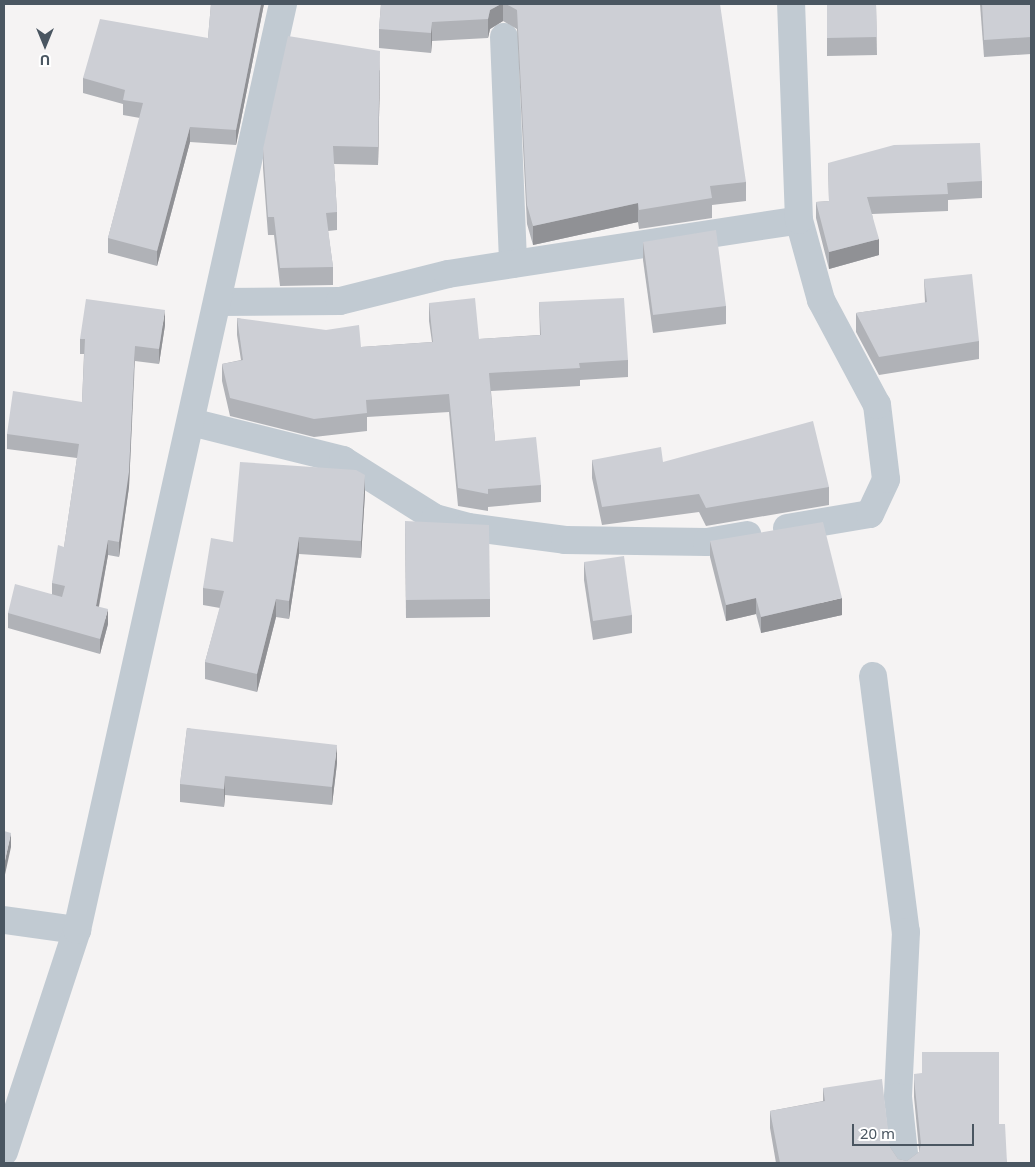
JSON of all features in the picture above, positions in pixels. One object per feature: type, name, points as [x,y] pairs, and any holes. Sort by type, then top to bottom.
[{"type":"street","points":[[4,1152],[77,930],[218,302],[282,4]]},
{"type":"street","points":[[191,422],[343,460],[435,518],[565,540],[707,542],[870,514],[886,479],[877,405],[821,300],[799,220],[791,4]]},
{"type":"street","points":[[504,37],[513,264]]},
{"type":"street","points":[[218,302],[340,302],[513,264],[799,220]]},
{"type":"street","points":[[873,676],[906,932],[898,1097],[904,1163]]},
{"type":"street","points":[[4,920],[77,930]]},
{"type":"building","points":[[211,4],[261,4],[236,130],[190,127],[157,251],[108,238],[143,103],[123,100],[125,90],[83,78],[100,19],[208,38]]},
{"type":"building","points":[[381,4],[501,4],[490,10],[488,19],[432,22],[431,33],[379,29]]},
{"type":"building","points":[[506,4],[720,4],[746,182],[710,186],[712,198],[639,210],[638,203],[533,226],[527,205],[517,10]]},
{"type":"building","points":[[827,4],[876,4],[877,37],[827,38]]},
{"type":"building","points":[[982,4],[1031,4],[1031,37],[984,40]]},
{"type":"building","points":[[288,36],[380,51],[378,147],[333,146],[337,212],[326,213],[333,267],[280,268],[274,217],[268,217],[263,149]]},
{"type":"building","points":[[980,143],[982,181],[947,183],[948,194],[867,197],[879,239],[829,252],[816,202],[829,201],[828,163],[894,145]]},
{"type":"building","points":[[716,230],[726,306],[653,315],[643,242]]},
{"type":"building","points":[[972,274],[979,341],[879,357],[856,313],[927,302],[924,279]]},
{"type":"building","points":[[475,298],[479,339],[541,335],[539,302],[624,298],[628,360],[579,363],[580,368],[489,373],[495,441],[536,437],[541,485],[488,489],[488,494],[458,488],[449,394],[366,400],[367,413],[314,419],[230,398],[222,364],[243,360],[237,318],[326,330],[359,325],[361,347],[433,342],[429,303]]},
{"type":"building","points":[[86,299],[165,310],[159,349],[135,346],[129,472],[119,542],[108,540],[96,606],[108,609],[100,639],[8,613],[15,584],[62,597],[65,586],[52,583],[58,545],[64,547],[79,444],[7,434],[13,391],[82,402],[85,339],[80,339]]},
{"type":"building","points":[[813,421],[829,487],[706,508],[699,494],[602,507],[592,460],[661,447],[663,462]]},
{"type":"building","points":[[240,462],[356,470],[365,475],[361,541],[299,537],[289,601],[276,599],[257,674],[205,662],[224,591],[203,588],[211,538],[233,542]]},
{"type":"building","points":[[405,521],[489,525],[490,599],[406,600]]},
{"type":"building","points":[[823,522],[842,598],[761,617],[756,598],[726,605],[710,541]]},
{"type":"building","points":[[624,556],[632,615],[593,621],[584,562]]},
{"type":"building","points":[[187,728],[337,745],[332,787],[225,776],[224,789],[180,784]]},
{"type":"building","points":[[4,831],[11,833],[4,865]]},
{"type":"building","points":[[922,1052],[999,1052],[999,1124],[1005,1124],[1007,1163],[780,1163],[770,1111],[825,1101],[823,1088],[882,1079],[890,1147],[898,1159],[907,1161],[919,1152],[921,1144],[914,1074],[922,1073]]}]
